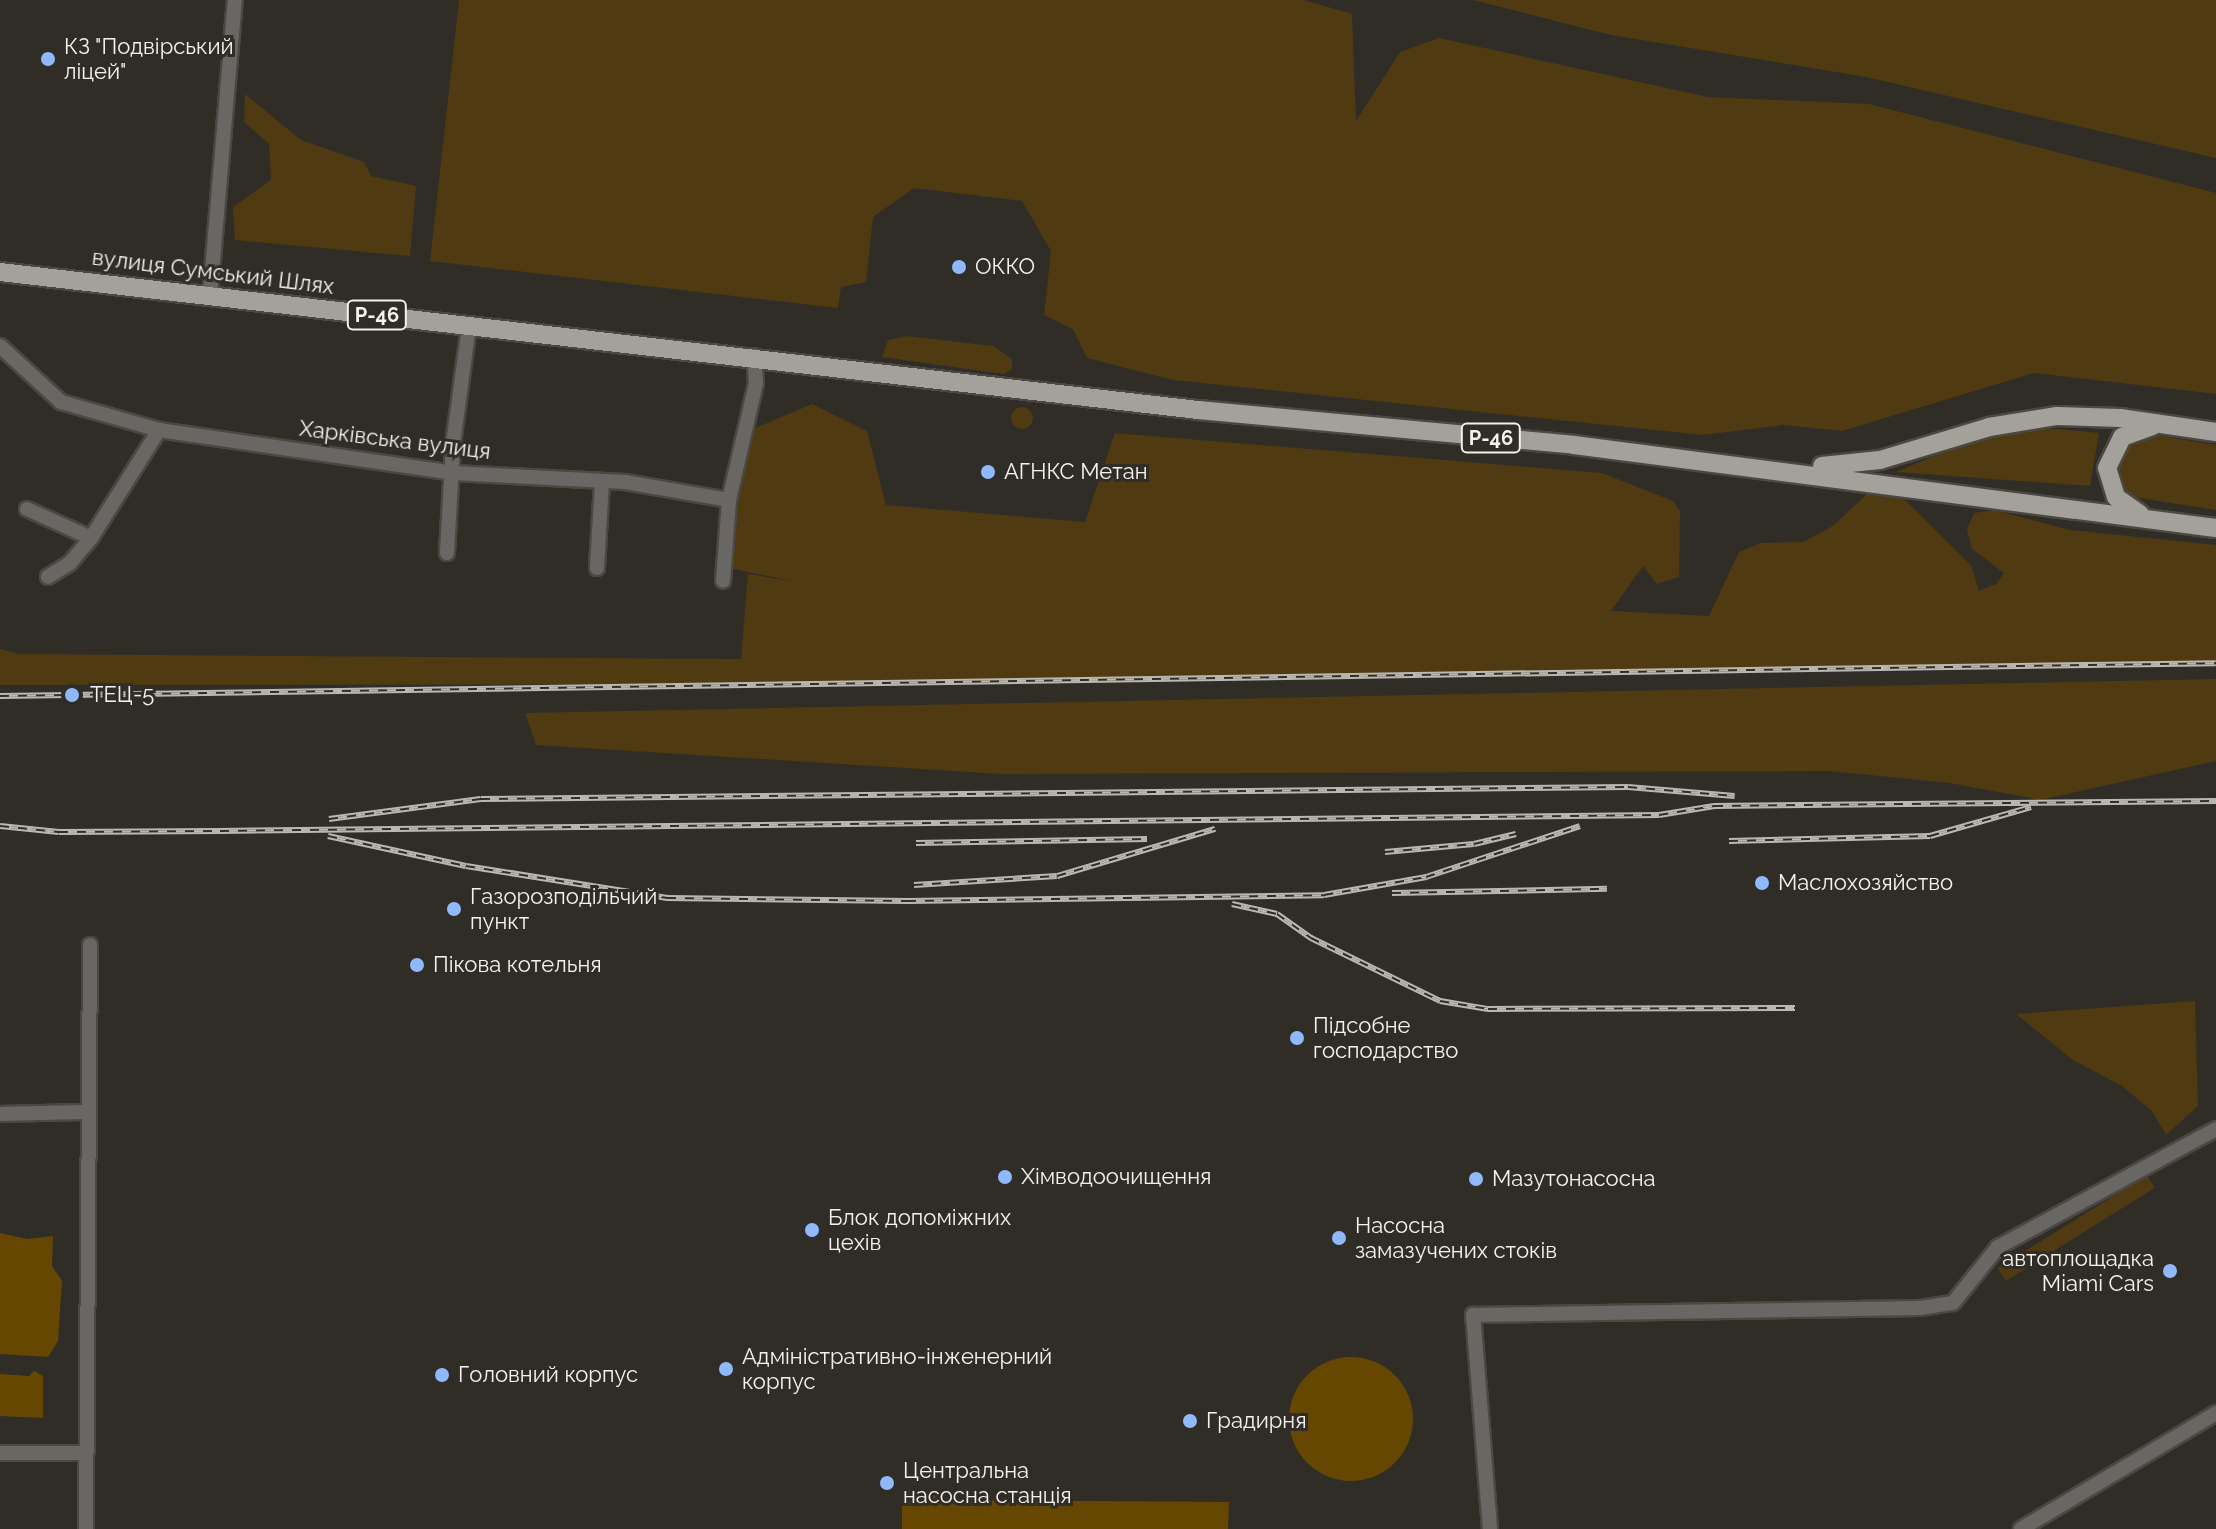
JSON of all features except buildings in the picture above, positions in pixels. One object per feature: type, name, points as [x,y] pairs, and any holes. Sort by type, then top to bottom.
[{"type":"main road","name":"вулиця Сумський Шлях","points":[[0,272],[754,356]]},
{"type":"main road","name":"Р-46","points":[[754,356],[1199,410],[1781,469],[2216,528]]},
{"type":"main road","name":"Р-46","points":[[1781,469],[1880,460],[2040,417],[2086,416],[2216,432]]},
{"type":"main road","points":[[2160,521],[2123,504],[2110,488],[2107,468],[2122,437],[2168,425]]},
{"type":"street","points":[[210,296],[235,0]]},
{"type":"street","points":[[447,553],[454,473],[453,444],[469,326]]},
{"type":"street","name":"Харківська вулиця","points":[[0,346],[61,402],[96,416],[159,430],[454,473],[602,481],[729,500]]},
{"type":"street","points":[[723,581],[729,500],[756,383],[754,356]]},
{"type":"street","points":[[48,577],[70,563],[91,538],[159,430]]},
{"type":"street","points":[[597,568],[602,481]]},
{"type":"street","points":[[27,509],[91,538]]},
{"type":"street","points":[[86,1529],[84,1453],[90,945]]},
{"type":"street","points":[[0,1114],[87,1112]]},
{"type":"street","points":[[1490,1529],[1473,1315],[1920,1308],[1953,1303],[1998,1247],[2216,1129]]},
{"type":"street","points":[[2021,1529],[2216,1413]]},
{"type":"street","points":[[0,1453],[84,1453]]},
{"type":"shaded area","points":[[459,0],[1304,0],[1352,14],[1356,121],[1400,52],[1439,38],[1708,97],[1869,104],[2216,193],[2216,394],[2034,373],[1842,431],[1783,425],[1703,435],[1173,380],[1087,358],[1073,329],[1044,315],[1051,251],[1022,201],[914,188],[873,217],[866,282],[841,287],[838,308],[430,261]]},
{"type":"shaded area","points":[[1473,0],[2216,0],[2216,158],[1866,77],[1611,35]]},
{"type":"shaded area","points":[[245,94],[301,140],[364,162],[371,176],[416,186],[410,256],[235,240],[233,207],[271,180],[269,144],[244,122]]},
{"type":"shaded area","points":[[907,336],[993,346],[1012,359],[1012,369],[1004,374],[882,357],[888,340]]},
{"type":"shaded area","points":[[812,404],[867,431],[886,505],[1085,522],[1115,433],[1602,473],[1673,501],[1680,511],[1679,577],[1657,584],[1643,566],[1611,611],[1709,616],[1739,552],[1761,543],[1803,542],[1833,526],[1869,492],[1901,496],[1971,565],[1979,591],[1996,584],[2004,573],[1972,549],[1967,530],[1974,513],[1994,510],[2070,530],[2216,545],[2216,663],[855,684],[0,685],[0,649],[19,654],[741,659],[748,574],[797,582],[729,568],[746,432]]},
{"type":"shaded area","points":[[1022,407],[1030,410],[1033,418],[1030,426],[1022,429],[1014,426],[1011,418],[1014,410]]},
{"type":"shaded area","points":[[2059,429],[2099,433],[2090,486],[1896,472],[1992,431]]},
{"type":"shaded area","points":[[2144,433],[2216,445],[2216,510],[2133,497],[2119,484],[2114,451]]},
{"type":"shaded area","points":[[2216,679],[2216,761],[2040,800],[1950,783],[1830,771],[1002,774],[536,745],[525,713]]},
{"type":"shaded area","points":[[2195,1001],[2198,1106],[2166,1135],[2152,1111],[2122,1086],[2073,1060],[2016,1014]]},
{"type":"shaded area","points":[[2147,1175],[2155,1188],[2006,1281],[1998,1268]]},
{"type":"shaded area","points":[[0,1233],[27,1239],[53,1236],[52,1266],[62,1281],[58,1341],[48,1357],[0,1354]]},
{"type":"shaded area","points":[[1351,1357],[1375,1362],[1395,1375],[1408,1395],[1413,1419],[1408,1443],[1395,1463],[1375,1476],[1351,1481],[1327,1476],[1307,1463],[1294,1443],[1289,1419],[1294,1395],[1307,1375],[1327,1362]]},
{"type":"shaded area","points":[[34,1371],[43,1376],[43,1418],[0,1416],[0,1374],[29,1376]]},
{"type":"shaded area","points":[[902,1490],[940,1491],[941,1500],[1229,1502],[1228,1529],[902,1529]]},
{"type":"railway","points":[[0,696],[2216,663]]},
{"type":"railway","points":[[329,819],[481,799],[1628,787],[1735,796]]},
{"type":"railway","points":[[0,826],[59,832],[220,831],[1659,815],[1714,806],[2216,801]]},
{"type":"railway","points":[[1729,841],[1930,836],[2031,807]]},
{"type":"railway","points":[[328,836],[466,866],[667,898],[907,901],[1324,895],[1426,877],[1580,826]]},
{"type":"railway","points":[[914,885],[1057,876],[1215,829]]},
{"type":"railway","points":[[1385,852],[1474,844],[1516,834]]},
{"type":"railway","points":[[916,843],[1147,839]]},
{"type":"railway","points":[[1392,893],[1607,889]]},
{"type":"railway","points":[[1232,904],[1277,914],[1311,938],[1440,1001],[1488,1009],[1795,1008]]},
{"type":"place","name":"КЗ \"Подвірський ліцей\"","points":[[48,59]]},
{"type":"place","name":"ОККО","points":[[959,267]]},
{"type":"place","name":"АГНКС Метан","points":[[988,472]]},
{"type":"place","name":"ТЕЦ-5","points":[[72,695]]},
{"type":"place","name":"Маслохозяйство","points":[[1762,883]]},
{"type":"place","name":"Газорозподільчий пункт","points":[[454,909]]},
{"type":"place","name":"Пікова котельня","points":[[417,965]]},
{"type":"place","name":"Підсобне господарство","points":[[1297,1038]]},
{"type":"place","name":"Хімводоочищення","points":[[1005,1177]]},
{"type":"place","name":"Мазутонасосна","points":[[1476,1179]]},
{"type":"place","name":"Блок допоміжних цехів","points":[[812,1230]]},
{"type":"place","name":"Насосна замазучених стоків","points":[[1339,1238]]},
{"type":"place","name":"автоплощадка Miami Cars","points":[[2170,1271]]},
{"type":"place","name":"Адміністративно-інженерний корпус","points":[[726,1369]]},
{"type":"place","name":"Головний корпус","points":[[442,1375]]},
{"type":"place","name":"Градирня","points":[[1190,1421]]},
{"type":"place","name":"Центральна насосна станція","points":[[887,1483]]}]
